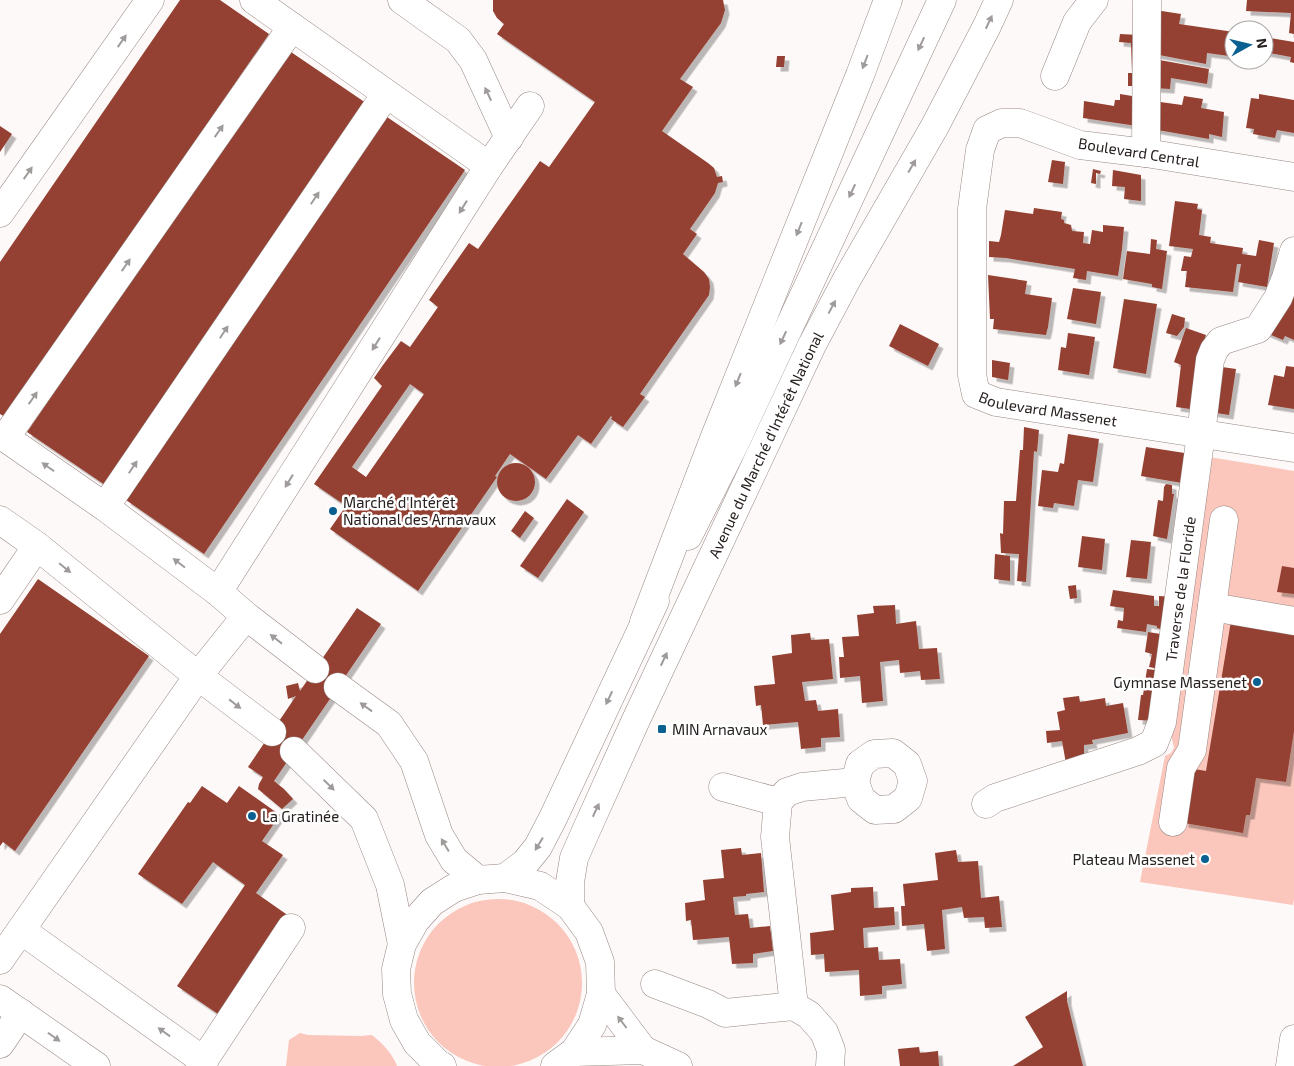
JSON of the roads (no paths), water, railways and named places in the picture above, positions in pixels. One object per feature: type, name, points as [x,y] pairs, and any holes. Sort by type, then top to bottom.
[{"type":"main road","points":[[0,213],[150,0]]},
{"type":"main road","points":[[254,0],[489,166]]},
{"type":"main road","points":[[403,0],[458,40],[473,60],[508,138]]},
{"type":"main road","points":[[644,622],[714,439],[888,0]]},
{"type":"main road","name":"Avenue du Marché d'Intérêt National","points":[[505,878],[525,863],[538,847],[553,818],[644,622],[732,447],[942,0]]},
{"type":"main road","name":"Avenue du Marché d'Intérêt National","points":[[570,906],[570,882],[574,858],[635,722],[808,354],[847,279],[936,126],[999,0]]},
{"type":"main road","points":[[1054,76],[1076,22],[1094,0]]},
{"type":"main road","points":[[1146,153],[1147,0]]},
{"type":"main road","points":[[292,27],[2,436],[105,507],[218,592],[315,669]]},
{"type":"main road","points":[[105,507],[386,94]]},
{"type":"main road","points":[[218,592],[489,166],[530,106]]},
{"type":"main road","name":"Boulevard Central","points":[[987,130],[1002,123],[1020,123],[1080,145],[1146,153],[1294,177]]},
{"type":"main road","name":"Boulevard Massenet","points":[[987,130],[980,150],[972,209],[972,375],[976,394],[996,402],[1294,448]]},
{"type":"main road","name":"Traverse de la Floride","points":[[986,804],[995,798],[1138,751],[1154,743],[1162,722],[1210,360],[1214,350],[1221,341],[1258,329],[1278,298],[1294,252]]},
{"type":"main road","points":[[1173,822],[1181,768],[1192,750],[1224,520]]},
{"type":"main road","points":[[1,523],[37,546],[198,676],[272,732]]},
{"type":"main road","points":[[0,600],[37,546]]},
{"type":"main road","points":[[1212,608],[1294,621]]},
{"type":"main road","points":[[0,960],[198,676],[246,616]]},
{"type":"main road","points":[[338,686],[388,724],[414,761],[439,835],[454,860],[478,880]]},
{"type":"main road","points":[[294,751],[364,819],[390,886],[402,944]]},
{"type":"main road","points":[[794,1006],[775,837],[778,802],[787,792],[802,787],[855,782]]},
{"type":"main road","points":[[723,787],[778,802]]},
{"type":"main road","points":[[442,1066],[418,1054],[404,1020],[397,994],[396,969],[402,944],[415,921],[432,902],[454,888],[478,880],[505,878],[540,886],[570,906],[589,932],[600,962],[600,994],[592,1025],[564,1059]]},
{"type":"main road","points":[[21,930],[202,1063],[291,928]]},
{"type":"main road","points":[[655,984],[708,1004],[726,1013],[794,1006],[809,1015],[824,1032],[831,1050],[830,1066]]},
{"type":"main road","points":[[600,994],[642,1050],[678,1066]]},
{"type":"main road","points":[[0,1044],[10,1006],[96,1066]]},
{"type":"main road","points":[[1290,1066],[1294,1039]]},
{"type":"main road","points":[[564,1059],[642,1050]]},
{"type":"place","name":"Marché d'Intérêt National des Arnavaux","points":[[333,511]]},
{"type":"place","name":"Gymnase Massenet","points":[[1257,682]]},
{"type":"place","name":"MIN Arnavaux","points":[[662,729]]},
{"type":"place","name":"La Gratinée","points":[[252,816]]},
{"type":"place","name":"Plateau Massenet","points":[[1205,859]]}]
